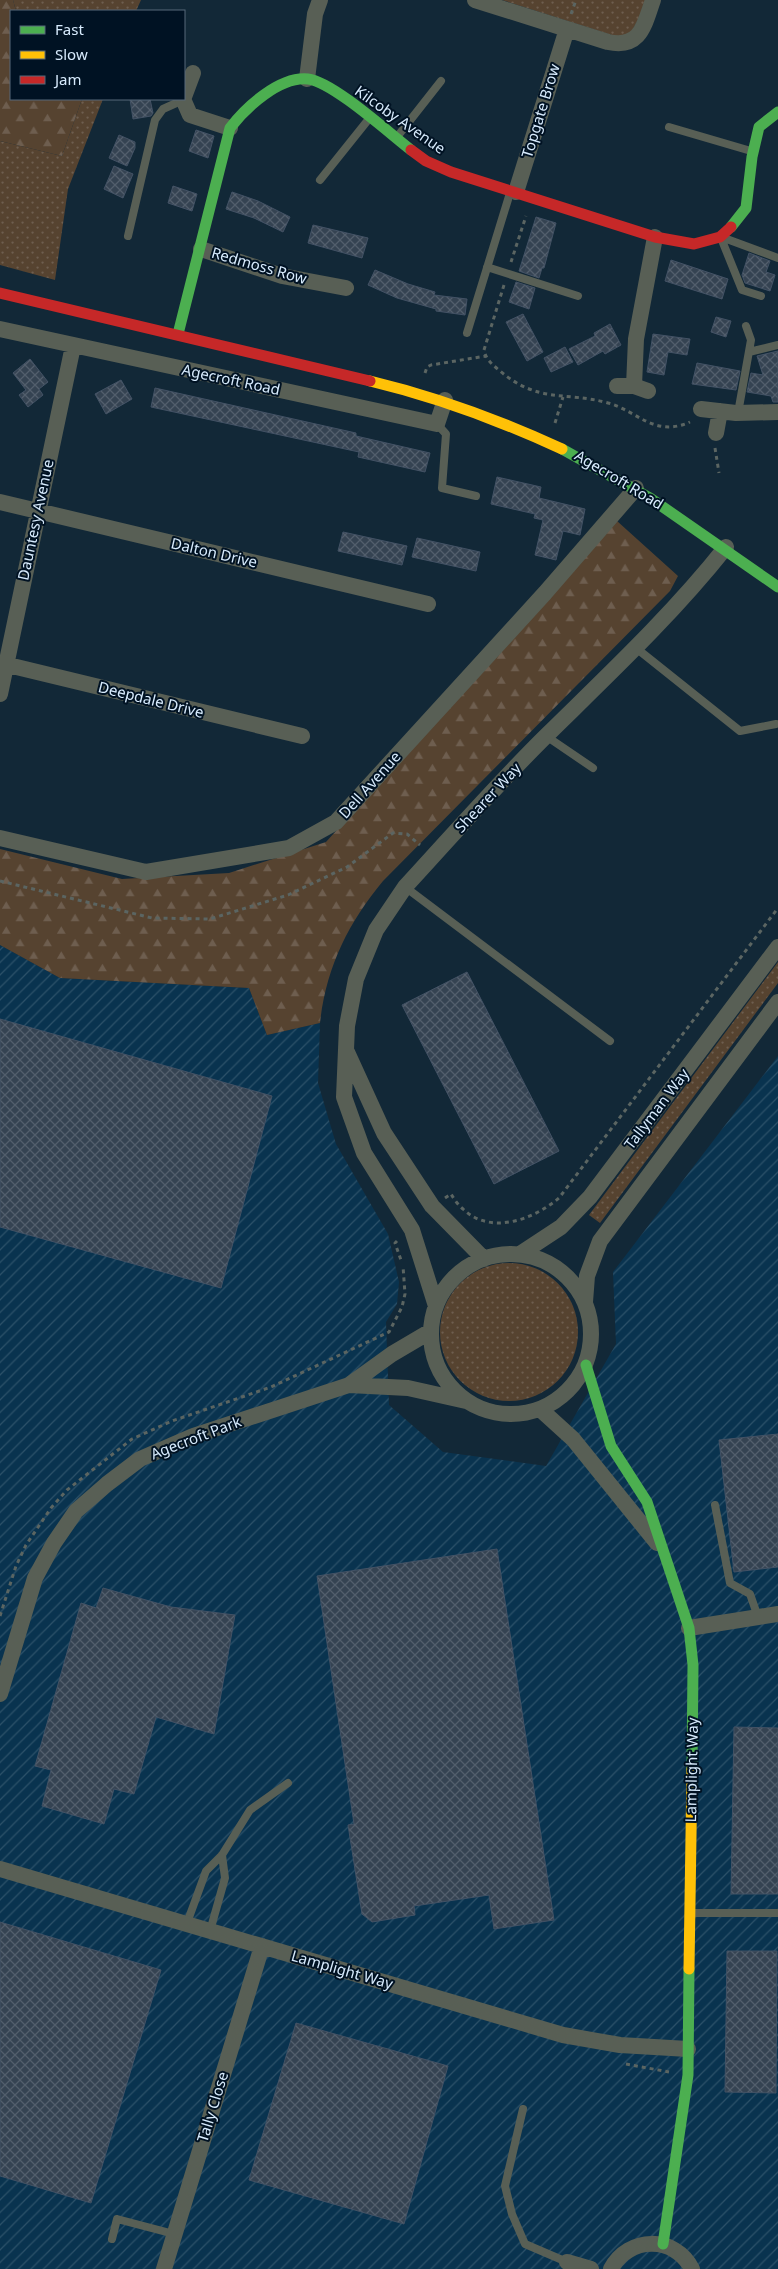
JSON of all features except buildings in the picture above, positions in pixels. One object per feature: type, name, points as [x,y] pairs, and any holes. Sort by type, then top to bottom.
[{"type":"street","points":[[178,334],[230,128],[238,118],[276,86],[307,79],[315,14],[320,0]]},
{"type":"street","points":[[476,0],[497,3],[566,29],[618,44],[630,42],[639,34],[653,0]]},
{"type":"street","name":"Topgate Brow","points":[[513,192],[566,29]]},
{"type":"street","points":[[185,94],[193,74]]},
{"type":"street","name":"Kilcoby Avenue","points":[[307,79],[325,84],[396,139],[434,164],[513,192],[655,237],[694,244],[720,237],[735,224],[746,208],[758,127],[778,112]]},
{"type":"street","points":[[183,100],[190,115],[230,128]]},
{"type":"street","points":[[633,388],[636,340],[655,237]]},
{"type":"street","name":"Redmoss Row","points":[[201,249],[282,276],[346,288]]},
{"type":"street","name":"Agecroft Road","points":[[0,293],[418,392],[482,412],[548,440],[636,488],[726,548],[778,587]]},
{"type":"street","name":"Agecroft Road","points":[[0,329],[437,424]]},
{"type":"street","name":"Dauntesy Avenue","points":[[0,694],[3,664],[73,346]]},
{"type":"street","points":[[437,424],[445,400]]},
{"type":"street","points":[[701,408],[738,413],[778,412]]},
{"type":"street","points":[[716,433],[720,411]]},
{"type":"street","name":"Dell Avenue","points":[[0,838],[146,872],[289,848],[336,822],[545,593],[636,488]]},
{"type":"street","name":"Dalton Drive","points":[[0,502],[428,604]]},
{"type":"street","name":"Shearer Way","points":[[436,1306],[412,1230],[361,1145],[344,1097],[350,1003],[364,954],[376,930],[405,887],[546,736],[636,648],[696,585],[726,548]]},
{"type":"street","name":"Deepdale Drive","points":[[3,664],[302,736]]},
{"type":"street","name":"Tallyman Way","points":[[520,1254],[562,1227],[590,1197],[778,947]]},
{"type":"street","points":[[585,1302],[587,1276],[600,1241],[776,1007]]},
{"type":"street","points":[[346,1050],[384,1133],[432,1206],[484,1259]]},
{"type":"street","points":[[349,1385],[408,1388],[467,1401],[490,1412],[516,1415],[540,1409],[564,1394],[575,1384],[586,1365],[591,1337],[591,1323],[585,1302],[574,1284],[559,1270],[541,1260],[520,1254],[502,1254],[484,1259],[464,1269],[448,1286],[436,1306],[431,1332],[435,1358],[447,1382],[467,1401]]},
{"type":"street","points":[[349,1385],[392,1354],[431,1332]]},
{"type":"street","name":"Lamplight Way","points":[[586,1365],[611,1446],[647,1502],[666,1554],[689,1628],[693,1665],[688,2075],[663,2244]]},
{"type":"street","name":"Agecroft Park","points":[[0,1694],[34,1578],[54,1542],[76,1511],[140,1459],[193,1436],[349,1385]]},
{"type":"street","points":[[540,1409],[573,1439],[666,1554]]},
{"type":"street","points":[[689,1628],[778,1614]]},
{"type":"street","name":"Lamplight Way","points":[[0,1870],[187,1923],[563,2035],[620,2045],[688,2049]]},
{"type":"street","name":"Tally Close","points":[[164,2269],[262,1946]]},
{"type":"street","points":[[611,2269],[616,2260],[627,2250],[641,2244],[663,2244],[677,2251],[692,2269]]},
{"type":"street","points":[[567,2262],[591,2269]]},
{"type":"lane","points":[[396,139],[441,81]]},
{"type":"lane","points":[[128,236],[155,120],[163,109],[181,100]]},
{"type":"lane","points":[[320,180],[369,118]]},
{"type":"lane","points":[[669,127],[753,151]]},
{"type":"lane","points":[[467,334],[487,267],[513,192]]},
{"type":"lane","points":[[720,237],[778,258]]},
{"type":"lane","points":[[720,237],[742,290],[761,296]]},
{"type":"lane","points":[[487,267],[578,296]]},
{"type":"lane","points":[[738,413],[751,340],[746,326]]},
{"type":"lane","points":[[749,352],[778,345]]},
{"type":"lane","points":[[437,424],[446,434],[442,488],[476,496]]},
{"type":"lane","points":[[636,648],[740,731],[776,724]]},
{"type":"lane","points":[[546,736],[593,768]]},
{"type":"lane","points":[[405,887],[610,1041]]},
{"type":"lane","points":[[715,1505],[730,1583],[750,1594],[758,1617]]},
{"type":"lane","points":[[187,1923],[206,1872],[222,1855],[250,1810],[288,1783]]},
{"type":"lane","points":[[210,1930],[225,1878],[222,1855]]},
{"type":"lane","points":[[690,1914],[778,1913]]},
{"type":"lane","points":[[523,2109],[505,2186],[512,2214],[525,2244],[567,2262]]},
{"type":"lane","points":[[112,2239],[117,2219],[174,2234]]},
{"type":"path","points":[[532,198],[486,342],[486,356],[490,362],[516,383],[543,394],[609,403],[641,420],[669,427],[696,419],[701,408]]},
{"type":"path","points":[[418,392],[427,367],[486,356]]},
{"type":"path","points":[[548,440],[563,397]]},
{"type":"path","points":[[716,433],[714,444],[719,473]]},
{"type":"path","points":[[0,881],[152,918],[210,919],[288,895],[347,867],[393,833],[407,834],[420,845]]},
{"type":"path","points":[[432,1206],[450,1194],[463,1210],[473,1216],[483,1220],[505,1223],[530,1218],[559,1198],[778,908]]},
{"type":"path","points":[[0,1616],[16,1566],[37,1526],[67,1490],[124,1444],[172,1421],[271,1387],[389,1332],[400,1314],[406,1294],[404,1268],[395,1243],[412,1230]]},
{"type":"shaded area","points":[[0,945],[60,978],[249,988],[267,1035],[320,1023],[318,1083],[336,1144],[388,1234],[399,1282],[397,1304],[386,1322],[389,1405],[443,1452],[546,1466],[616,1344],[613,1272],[778,1056],[778,2269],[0,2269]]},
{"type":"green space","points":[[0,0],[13,0],[16,10],[10,10],[10,100],[82,100],[62,156],[0,141]]},
{"type":"green space","points":[[13,0],[141,0],[136,10],[16,10]]},
{"type":"green space","points":[[502,0],[649,0],[627,40]]},
{"type":"green space","points":[[82,100],[103,100],[68,189],[55,280],[0,265],[0,141],[62,156]]},
{"type":"green space","points":[[617,521],[678,576],[670,591],[383,881],[370,897],[349,930],[333,965],[327,984],[320,1023],[267,1035],[249,988],[60,978],[0,945],[0,849],[122,879],[229,873],[326,842]]},
{"type":"green space","points":[[778,962],[778,983],[600,1223],[589,1215]]},
{"type":"green space","points":[[509,1263],[535,1269],[558,1283],[572,1306],[578,1332],[572,1358],[558,1381],[535,1395],[509,1401],[483,1395],[460,1381],[446,1358],[440,1332],[446,1306],[460,1283],[483,1269]]},
{"type":"traffic: fast","points":[[178,334],[230,128],[264,94],[286,82],[297,79],[319,82],[346,98],[411,150]]},
{"type":"traffic: fast","points":[[731,227],[746,208],[752,157],[759,127],[778,112]]},
{"type":"traffic: fast","points":[[562,449],[650,498],[778,587]]},
{"type":"traffic: fast","points":[[586,1365],[611,1446],[647,1502],[689,1628],[693,1665],[692,1769]]},
{"type":"traffic: fast","points":[[663,2244],[688,2075],[689,1969]]},
{"type":"traffic: slow","points":[[370,381],[468,410],[562,449]]},
{"type":"traffic: slow","points":[[689,1969],[692,1769]]},
{"type":"traffic: jam","points":[[411,150],[426,161],[451,172],[655,237],[694,244],[720,237],[731,227]]},
{"type":"traffic: jam","points":[[0,293],[370,381]]}]
